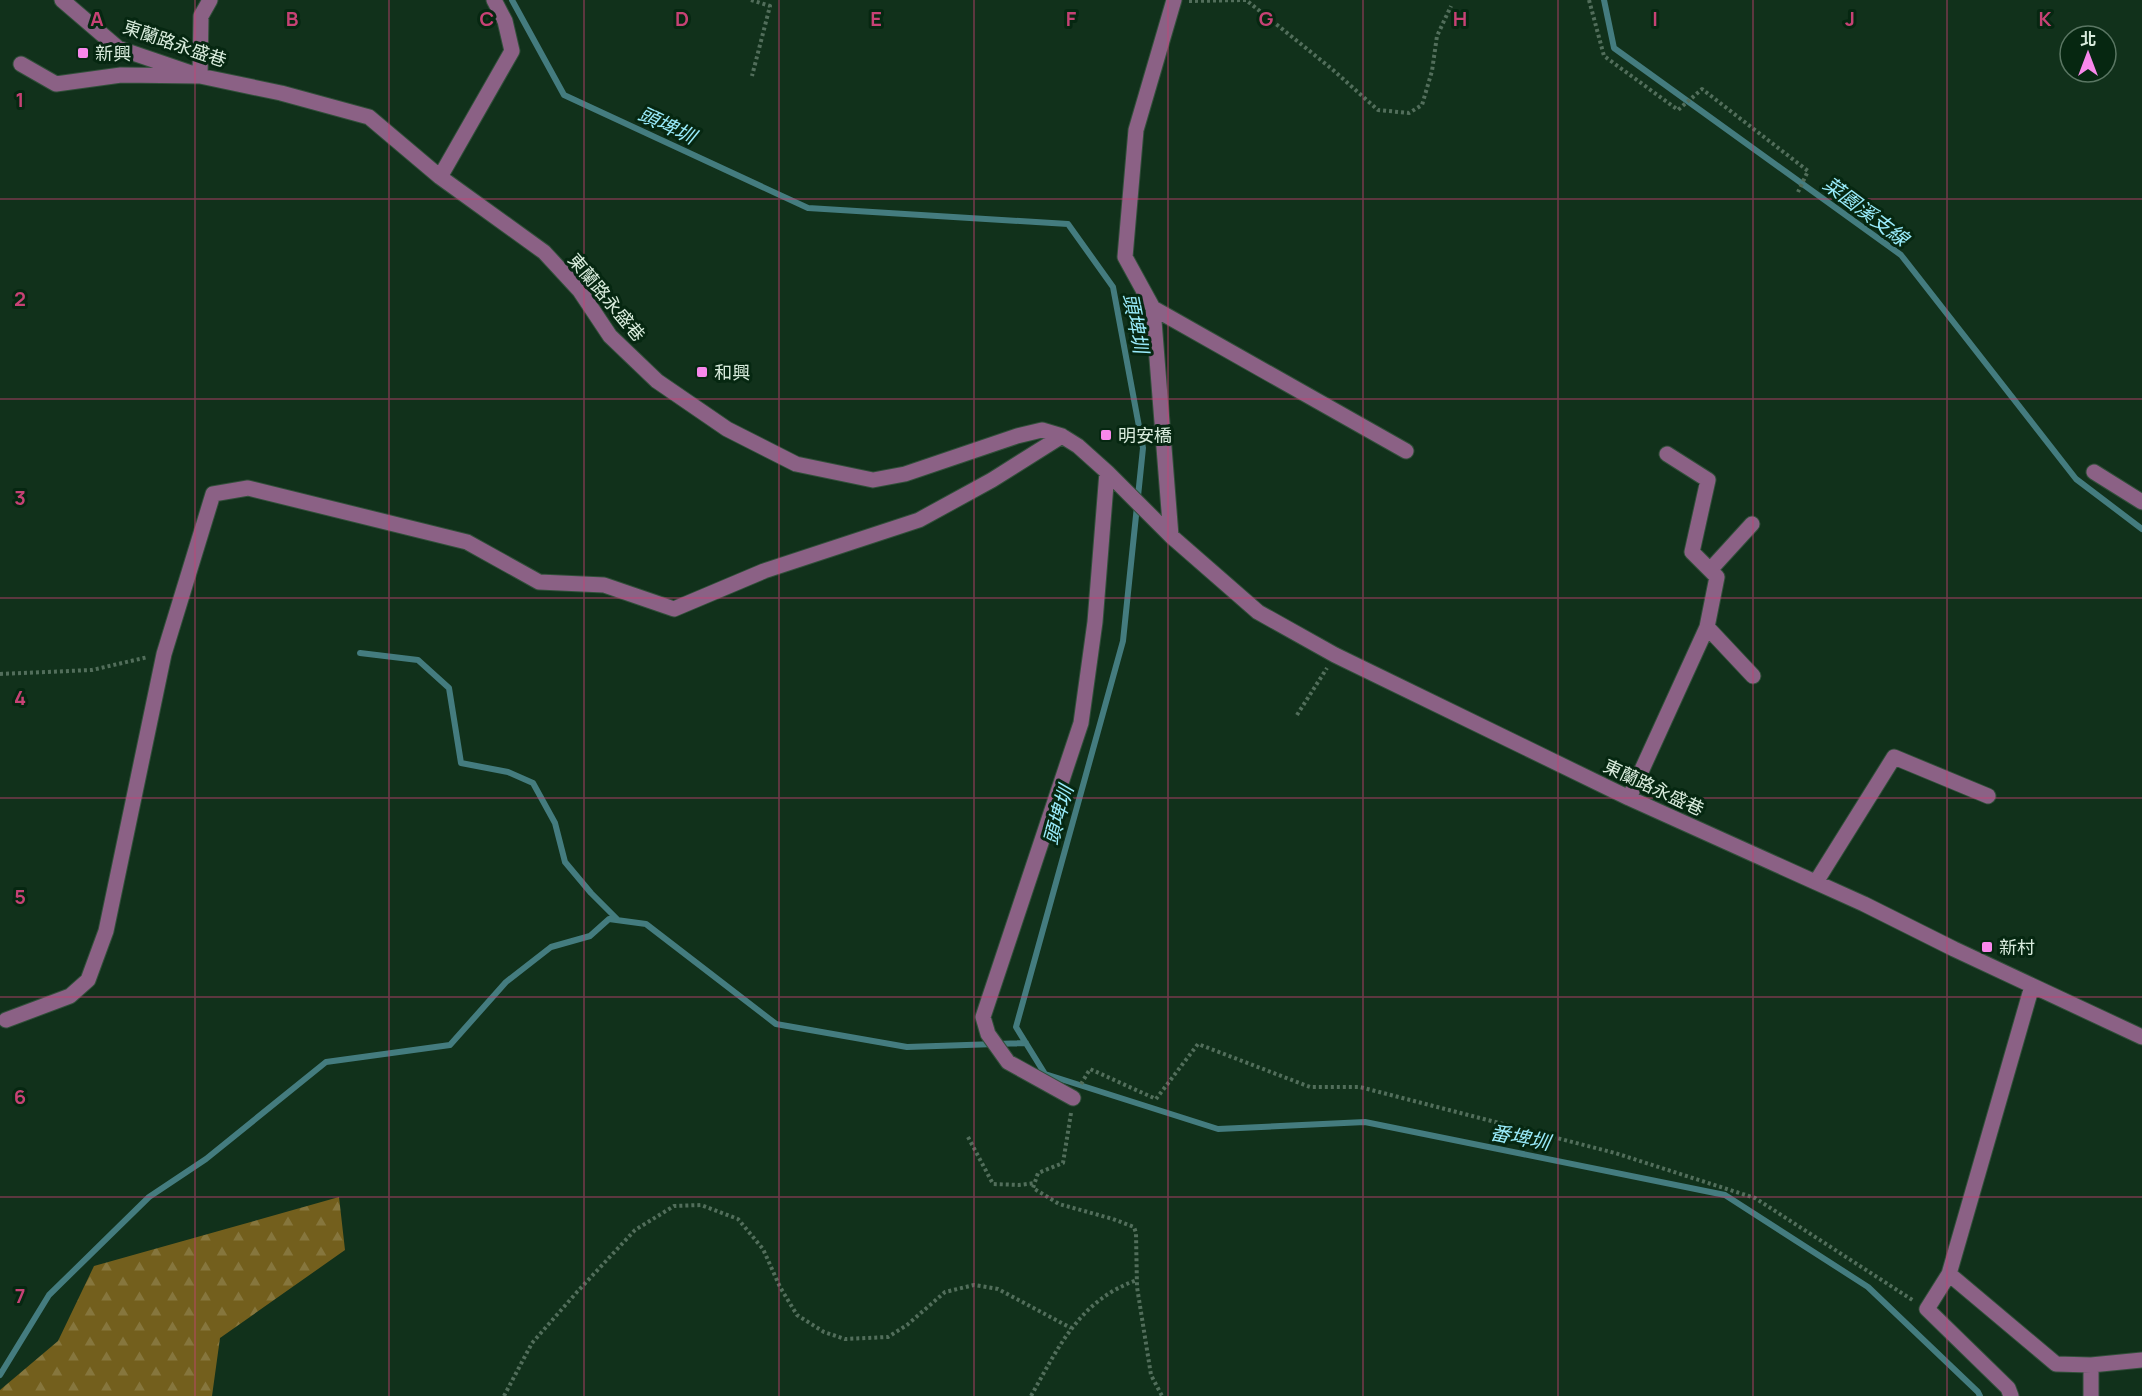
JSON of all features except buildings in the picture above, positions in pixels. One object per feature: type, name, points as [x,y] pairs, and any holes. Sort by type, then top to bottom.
[{"type":"street","name":"東蘭路永盛巷","points":[[62,0],[118,48],[200,76],[281,93],[369,117],[440,177],[544,252],[580,291],[610,336],[657,381],[727,429],[796,464],[873,480],[905,474],[1017,436],[1042,430],[1062,436],[1078,446],[1107,472]]},
{"type":"street","points":[[21,64],[56,84],[121,75],[200,76],[201,16],[210,0]]},
{"type":"street","points":[[440,177],[512,51],[505,21],[494,0]]},
{"type":"street","points":[[1171,536],[1153,308],[1125,257],[1136,130],[1173,1]]},
{"type":"street","points":[[1153,308],[1406,451]]},
{"type":"street","points":[[6,1020],[70,996],[88,980],[106,931],[164,654],[213,494],[248,488],[467,542],[539,582],[604,585],[674,609],[764,571],[919,520],[993,480],[1062,436]]},
{"type":"street","points":[[1629,798],[1707,627],[1717,577],[1692,552],[1708,480],[1667,454]]},
{"type":"street","points":[[1107,472],[1171,536]]},
{"type":"street","points":[[1073,1098],[1008,1062],[988,1034],[983,1017],[1081,723],[1095,622],[1107,472]]},
{"type":"street","points":[[2094,472],[2142,502]]},
{"type":"street","points":[[1710,570],[1752,524]]},
{"type":"street","name":"東蘭路永盛巷","points":[[1171,536],[1258,612],[1335,655],[1629,798],[1816,882],[2142,1037]]},
{"type":"street","points":[[1707,627],[1753,676]]},
{"type":"street","points":[[1816,882],[1894,757],[1988,796]]},
{"type":"street","points":[[2011,1396],[2008,1388],[1927,1309],[1949,1274],[2032,986]]},
{"type":"street","points":[[1949,1274],[2056,1364],[2091,1365],[2142,1360]]},
{"type":"street","points":[[2091,1365],[2091,1396]]},
{"type":"path","points":[[751,0],[770,6],[752,76]]},
{"type":"path","points":[[1173,1],[1246,0],[1332,69],[1378,110],[1409,113],[1422,105],[1432,71],[1437,36],[1451,6]]},
{"type":"path","points":[[1589,0],[1604,56],[1678,110],[1702,89],[1808,171],[1798,192]]},
{"type":"path","points":[[0,674],[92,670],[164,654]]},
{"type":"path","points":[[1297,715],[1335,655]]},
{"type":"path","points":[[1162,1396],[1151,1375],[1137,1280],[1134,1227],[1113,1218],[1059,1204],[1033,1188],[1038,1173],[1063,1163],[1073,1098],[1090,1070],[1156,1099],[1198,1044],[1310,1087],[1359,1087],[1615,1153],[1755,1198],[1927,1309]]},
{"type":"path","points":[[968,1137],[993,1184],[1035,1183]]},
{"type":"path","points":[[504,1396],[532,1343],[577,1292],[635,1230],[674,1206],[702,1206],[738,1219],[763,1249],[780,1287],[797,1315],[824,1332],[845,1339],[888,1337],[907,1325],[945,1292],[974,1285],[998,1289],[1071,1328]]},
{"type":"path","points":[[1031,1396],[1071,1328],[1094,1304],[1116,1287],[1137,1280]]},
{"type":"green space","points":[[339,1197],[345,1250],[220,1338],[212,1396],[0,1396],[0,1390],[58,1341],[94,1266]]},
{"type":"waterway","name":"頭埤圳","points":[[512,0],[564,95],[808,208],[1068,224],[1113,287],[1143,448],[1123,641],[1016,1027],[1045,1074],[1218,1129],[1365,1122],[1725,1195],[1868,1287],[1980,1396]]},
{"type":"waterway","name":"菜園溪支線","points":[[1604,0],[1614,48],[1901,255],[2076,479],[2142,529]]},
{"type":"waterway","points":[[360,653],[418,660],[449,688],[461,763],[508,772],[533,783],[555,823],[565,862],[618,920]]},
{"type":"waterway","points":[[0,1375],[49,1295],[149,1197],[206,1159],[326,1062],[450,1045],[506,982],[551,947],[590,936],[609,919],[646,924],[776,1024],[907,1047],[1026,1043]]},
{"type":"place","name":"新興","points":[[83,53]]},
{"type":"place","name":"和興","points":[[702,372]]},
{"type":"place","name":"明安橋","points":[[1106,435]]},
{"type":"place","name":"新村","points":[[1987,947]]},
{"type":"water label","name":"番埤圳","points":[[1520,1137]]}]
